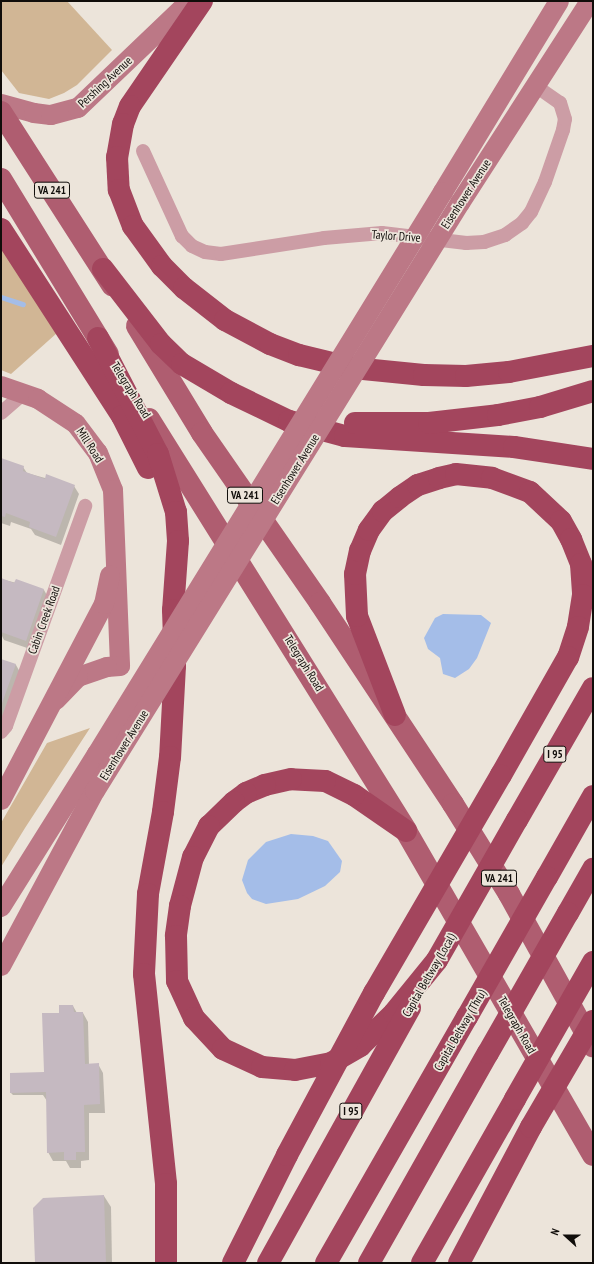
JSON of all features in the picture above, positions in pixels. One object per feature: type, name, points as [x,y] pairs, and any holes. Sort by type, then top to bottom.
[{"type":"highway","points":[[202,1],[130,106],[123,124],[117,157],[119,190],[133,226],[162,266],[184,288],[225,320],[270,344],[299,355],[353,368],[424,375],[466,376],[509,372],[593,356]]},
{"type":"highway","points":[[1,230],[122,416],[152,477],[160,506],[166,538],[167,568],[173,610],[175,666],[170,757],[163,812],[148,894],[144,974],[166,1184],[166,1263]]},
{"type":"highway","points":[[103,269],[161,344],[182,364],[210,382],[289,421],[345,436],[514,447],[593,460]]},
{"type":"highway","points":[[98,338],[142,419],[169,484],[176,512],[178,541],[173,610]]},
{"type":"highway","points":[[259,406],[332,422],[371,424],[429,423],[526,410],[593,391]]},
{"type":"highway","points":[[233,1263],[287,1155],[374,993],[568,657],[578,627],[583,595],[580,564],[571,539],[561,521],[530,492],[492,478],[456,474],[439,478],[418,485],[400,497],[383,510],[369,530],[360,551],[355,574],[358,616],[395,715]]},
{"type":"highway","name":"Capital Beltway (Local)","points":[[268,1263],[437,960],[593,688]]},
{"type":"highway","points":[[406,831],[354,795],[325,781],[291,779],[264,785],[246,793],[234,802],[209,826],[193,857],[180,906],[176,936],[177,981],[194,1018],[224,1049],[262,1067],[295,1070],[331,1063],[360,1046],[394,1013],[437,960]]},
{"type":"highway","name":"Capital Beltway (Thru)","points":[[326,1263],[593,796]]},
{"type":"highway","points":[[369,1263],[593,869]]},
{"type":"highway","points":[[422,1263],[593,962]]},
{"type":"highway","points":[[459,1263],[531,1127],[593,1021]]},
{"type":"main road","name":"Pershing Avenue","points":[[1,104],[34,113],[51,115],[78,108],[190,1]]},
{"type":"main road","name":"Eisenhower Avenue","points":[[1,907],[97,754],[559,1]]},
{"type":"main road","name":"Eisenhower Avenue","points":[[1,966],[95,792],[460,203],[590,1]]},
{"type":"main road","name":"VA 241","points":[[1,112],[103,269],[202,433],[395,715],[509,894],[593,1046]]},
{"type":"main road","name":"Telegraph Road","points":[[1,180],[46,251],[98,338],[292,644],[406,831],[593,1155]]},
{"type":"main road","points":[[1,203],[46,251]]},
{"type":"main road","name":"Mill Road","points":[[1,386],[58,410],[76,424],[98,453],[113,490],[120,666],[96,670],[78,677],[56,700]]},
{"type":"main road","name":"Mill Road","points":[[1,800],[56,700],[104,604],[116,548]]},
{"type":"street","name":"Taylor Drive","points":[[143,151],[182,236],[192,246],[205,252],[221,254],[324,238],[382,233],[466,243],[484,242],[505,235],[522,223],[531,212],[546,182],[563,130],[565,119],[560,103],[536,86]]},
{"type":"street","points":[[1,413],[23,394]]},
{"type":"street","name":"Cabin Creek Road","points":[[1,732],[6,726],[85,506]]},
{"type":"shaded area","points":[[1,1],[67,1],[112,50],[77,85],[64,93],[49,99],[19,93],[1,70]]},
{"type":"shaded area","points":[[1,247],[57,333],[11,374],[1,370]]},
{"type":"shaded area","points":[[90,728],[1,867],[1,823],[47,743]]},
{"type":"water","points":[[443,614],[481,615],[491,623],[477,658],[469,669],[455,678],[443,674],[440,658],[428,649],[424,638],[435,618]]},
{"type":"water","points":[[291,834],[313,836],[328,841],[342,861],[340,872],[325,886],[298,899],[266,904],[252,899],[247,893],[242,880],[248,860],[266,842]]},
{"type":"building","points":[[1,458],[24,466],[23,471],[45,479],[46,474],[75,485],[56,537],[29,527],[30,522],[6,513],[5,517],[1,516]]},
{"type":"building","points":[[1,578],[14,583],[16,579],[44,589],[26,641],[1,632]]},
{"type":"building","points":[[1,659],[16,664],[1,706]]},
{"type":"building","points":[[59,1005],[73,1005],[74,1012],[83,1012],[85,1064],[99,1063],[100,1104],[84,1105],[85,1152],[76,1152],[76,1160],[64,1160],[64,1152],[47,1153],[46,1092],[10,1093],[10,1073],[44,1072],[42,1013],[59,1013]]},
{"type":"building","points":[[104,1195],[106,1263],[35,1263],[33,1208],[43,1198]]},
{"type":"waterway","points":[[1,297],[23,304]]}]
